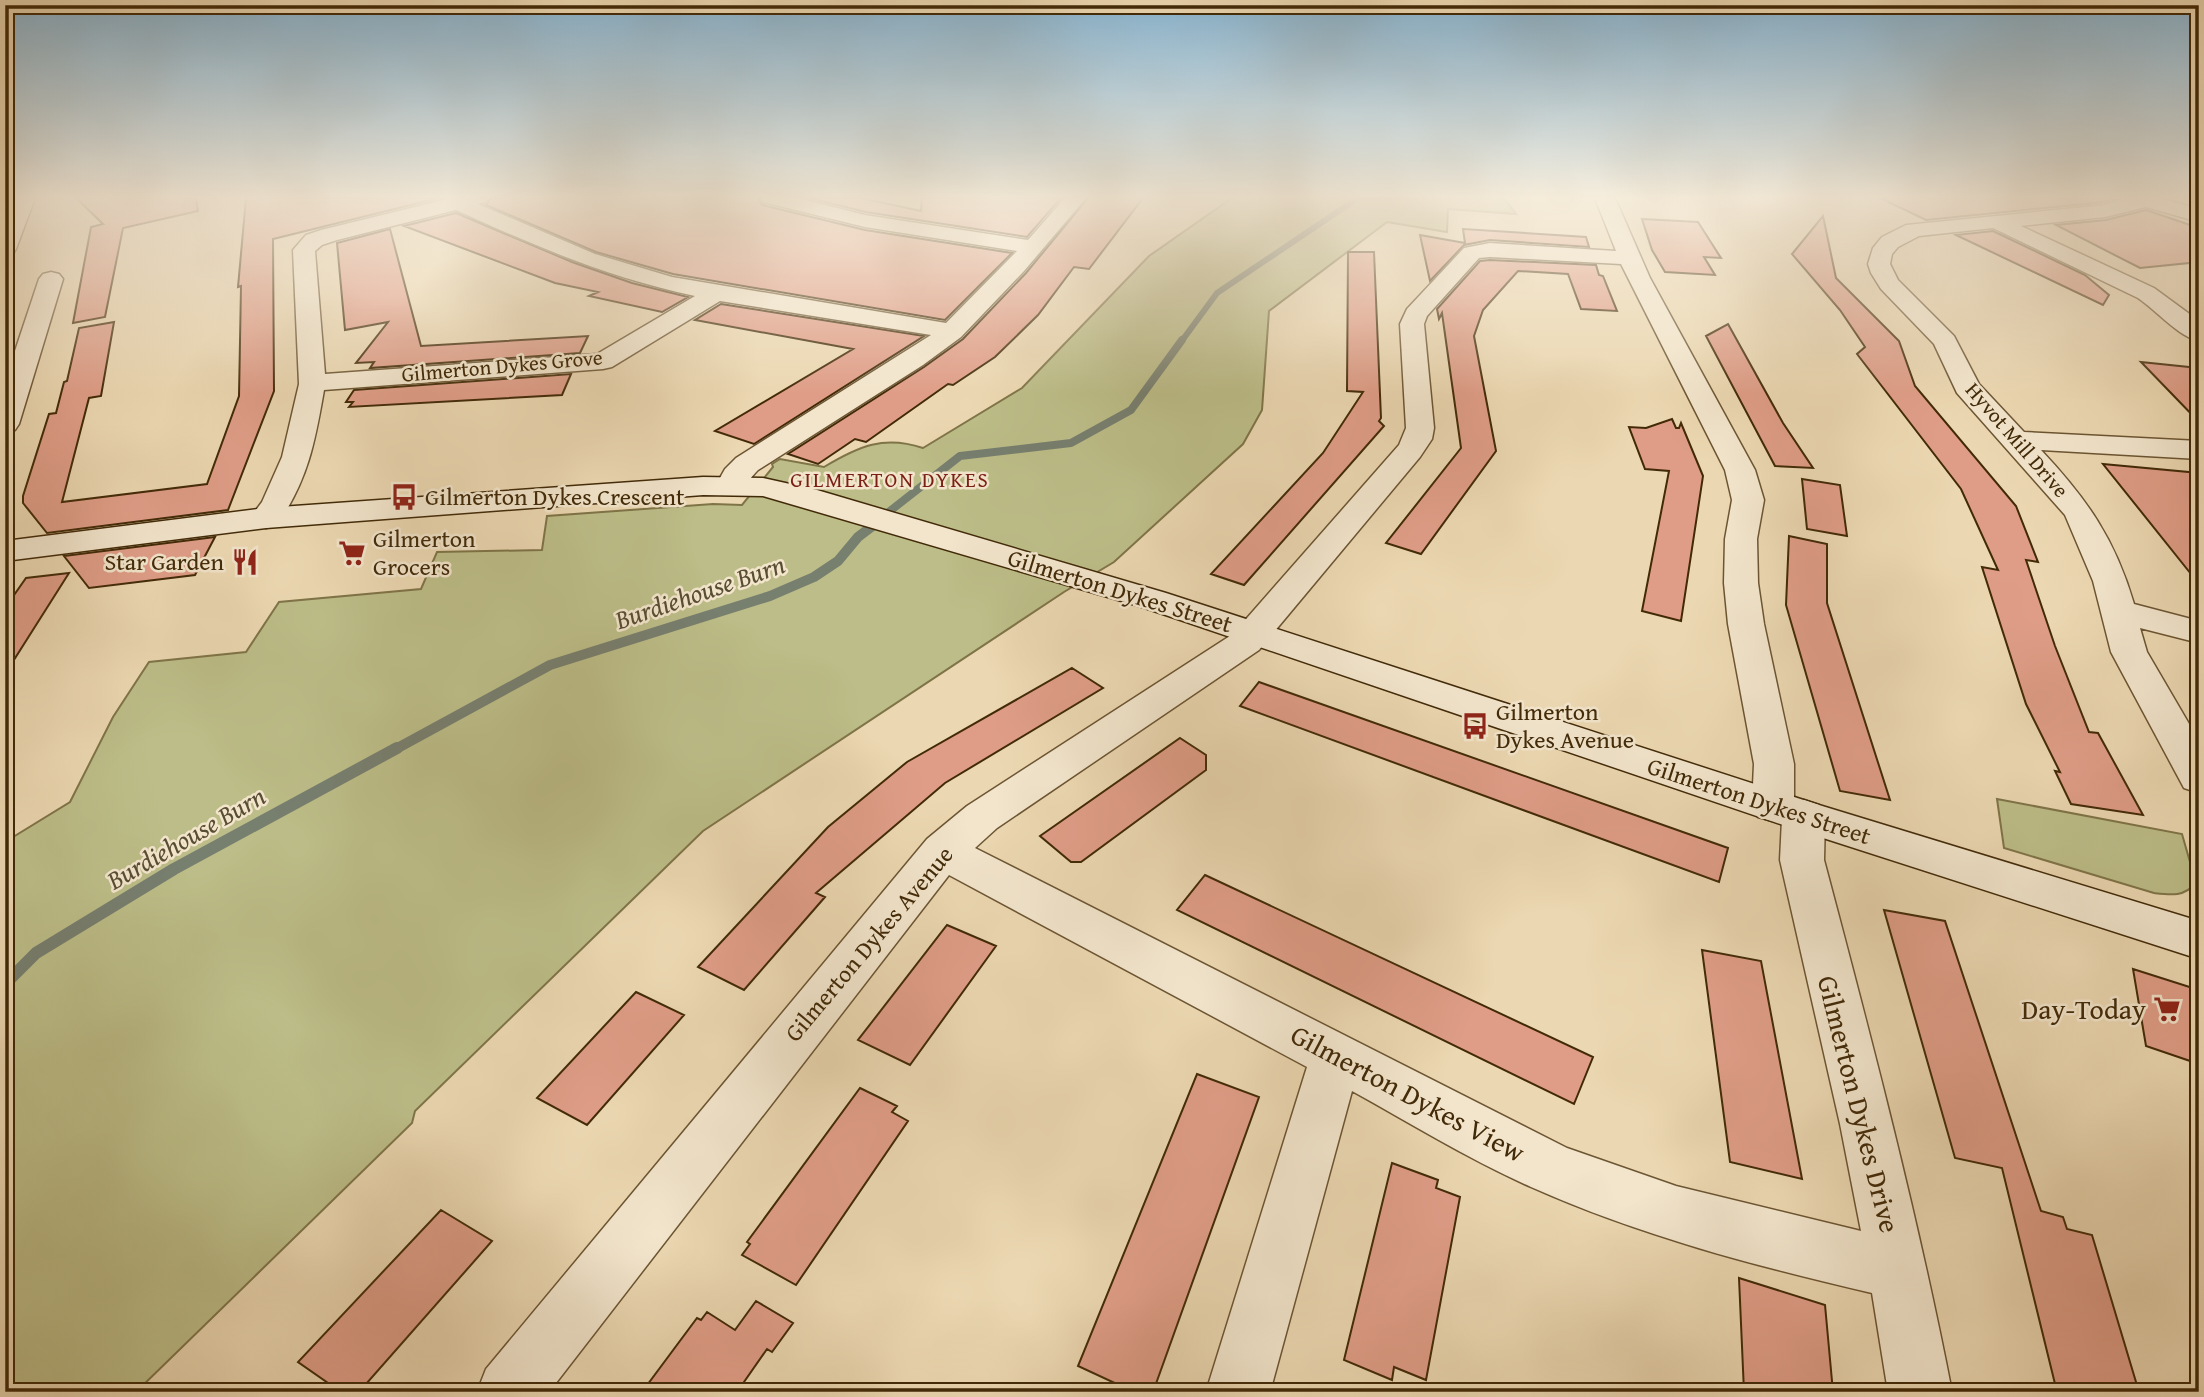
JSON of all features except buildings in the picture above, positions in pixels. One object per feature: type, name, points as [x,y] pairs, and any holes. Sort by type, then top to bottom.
[{"type":"street","points":[[266,518],[277,502],[297,457],[312,384],[305,263]]},
{"type":"street","points":[[600,263],[631,274],[717,293],[952,331]]},
{"type":"street","points":[[731,485],[747,464],[914,359],[952,331],[1017,263]]},
{"type":"street","name":"Gilmerton Dykes Avenue","points":[[509,1392],[943,851],[982,817],[1246,642],[1255,633],[1418,439],[1420,428],[1412,324],[1416,314],[1463,263]]},
{"type":"street","name":"Gilmerton Dykes Drive","points":[[1631,263],[1740,470],[1748,500],[1741,539],[1741,583],[1746,624],[1774,764],[1801,860],[1867,1124],[1898,1269],[1920,1392]]},
{"type":"street","name":"Hyvot Mill Drive","points":[[1879,263],[1889,284],[1945,341],[1967,387],[2080,514],[2101,558],[2129,652],[2199,778]]},
{"type":"street","points":[[2083,263],[2146,293],[2199,334]]},
{"type":"street","points":[[5,424],[51,279]]},
{"type":"street","name":"Gilmerton Dykes Grove","points":[[312,384],[357,378],[603,361],[717,293]]},
{"type":"street","points":[[2016,440],[2199,450]]},
{"type":"street","name":"Gilmerton Dykes Street","points":[[5,551],[266,518],[731,485],[763,487],[945,537],[1255,633],[1788,811],[2199,940]]},
{"type":"street","points":[[2118,611],[2199,632]]},
{"type":"street","name":"Gilmerton Dykes View","points":[[943,851],[1547,1167],[1593,1187],[1697,1219],[1898,1269]]},
{"type":"street","points":[[1238,1392],[1336,1055]]},
{"type":"green space","points":[[1142,263],[1332,263],[1269,311],[1262,410],[1243,444],[1114,562],[1064,592],[703,831],[415,1111],[412,1123],[136,1392],[5,1392],[5,842],[70,802],[113,717],[149,662],[246,652],[279,602],[421,589],[437,552],[542,550],[547,516],[713,504],[742,505],[773,467],[772,464],[780,459],[824,467],[849,453],[872,445],[896,443],[923,448],[1022,388]]},
{"type":"green space","points":[[1997,799],[2182,834],[2196,883],[2182,893],[2154,893],[2004,848]]},
{"type":"waterway","name":"Burdiehouse Burn","points":[[1181,342],[1217,293],[1261,263]]},
{"type":"waterway","name":"Burdiehouse Burn","points":[[876,522],[960,456],[1071,443],[1131,410],[1182,340]]},
{"type":"waterway","name":"Burdiehouse Burn","points":[[394,750],[550,665],[770,596],[814,577],[838,561],[858,537],[879,521]]},
{"type":"waterway","name":"Burdiehouse Burn","points":[[5,984],[36,953],[174,869],[397,748]]},
{"type":"place","name":"Gilmerton Dykes Crescent","points":[[404,497]]},
{"type":"place","name":"Gilmerton Grocers","points":[[352,553]]},
{"type":"place","name":"Star Garden","points":[[245,562]]},
{"type":"place","name":"Gilmerton Dykes Avenue","points":[[1475,726]]},
{"type":"place","name":"Day-Today","points":[[2167,1009]]},
{"type":"district","name":"GILMERTON DYKES","points":[[890,480]]}]
